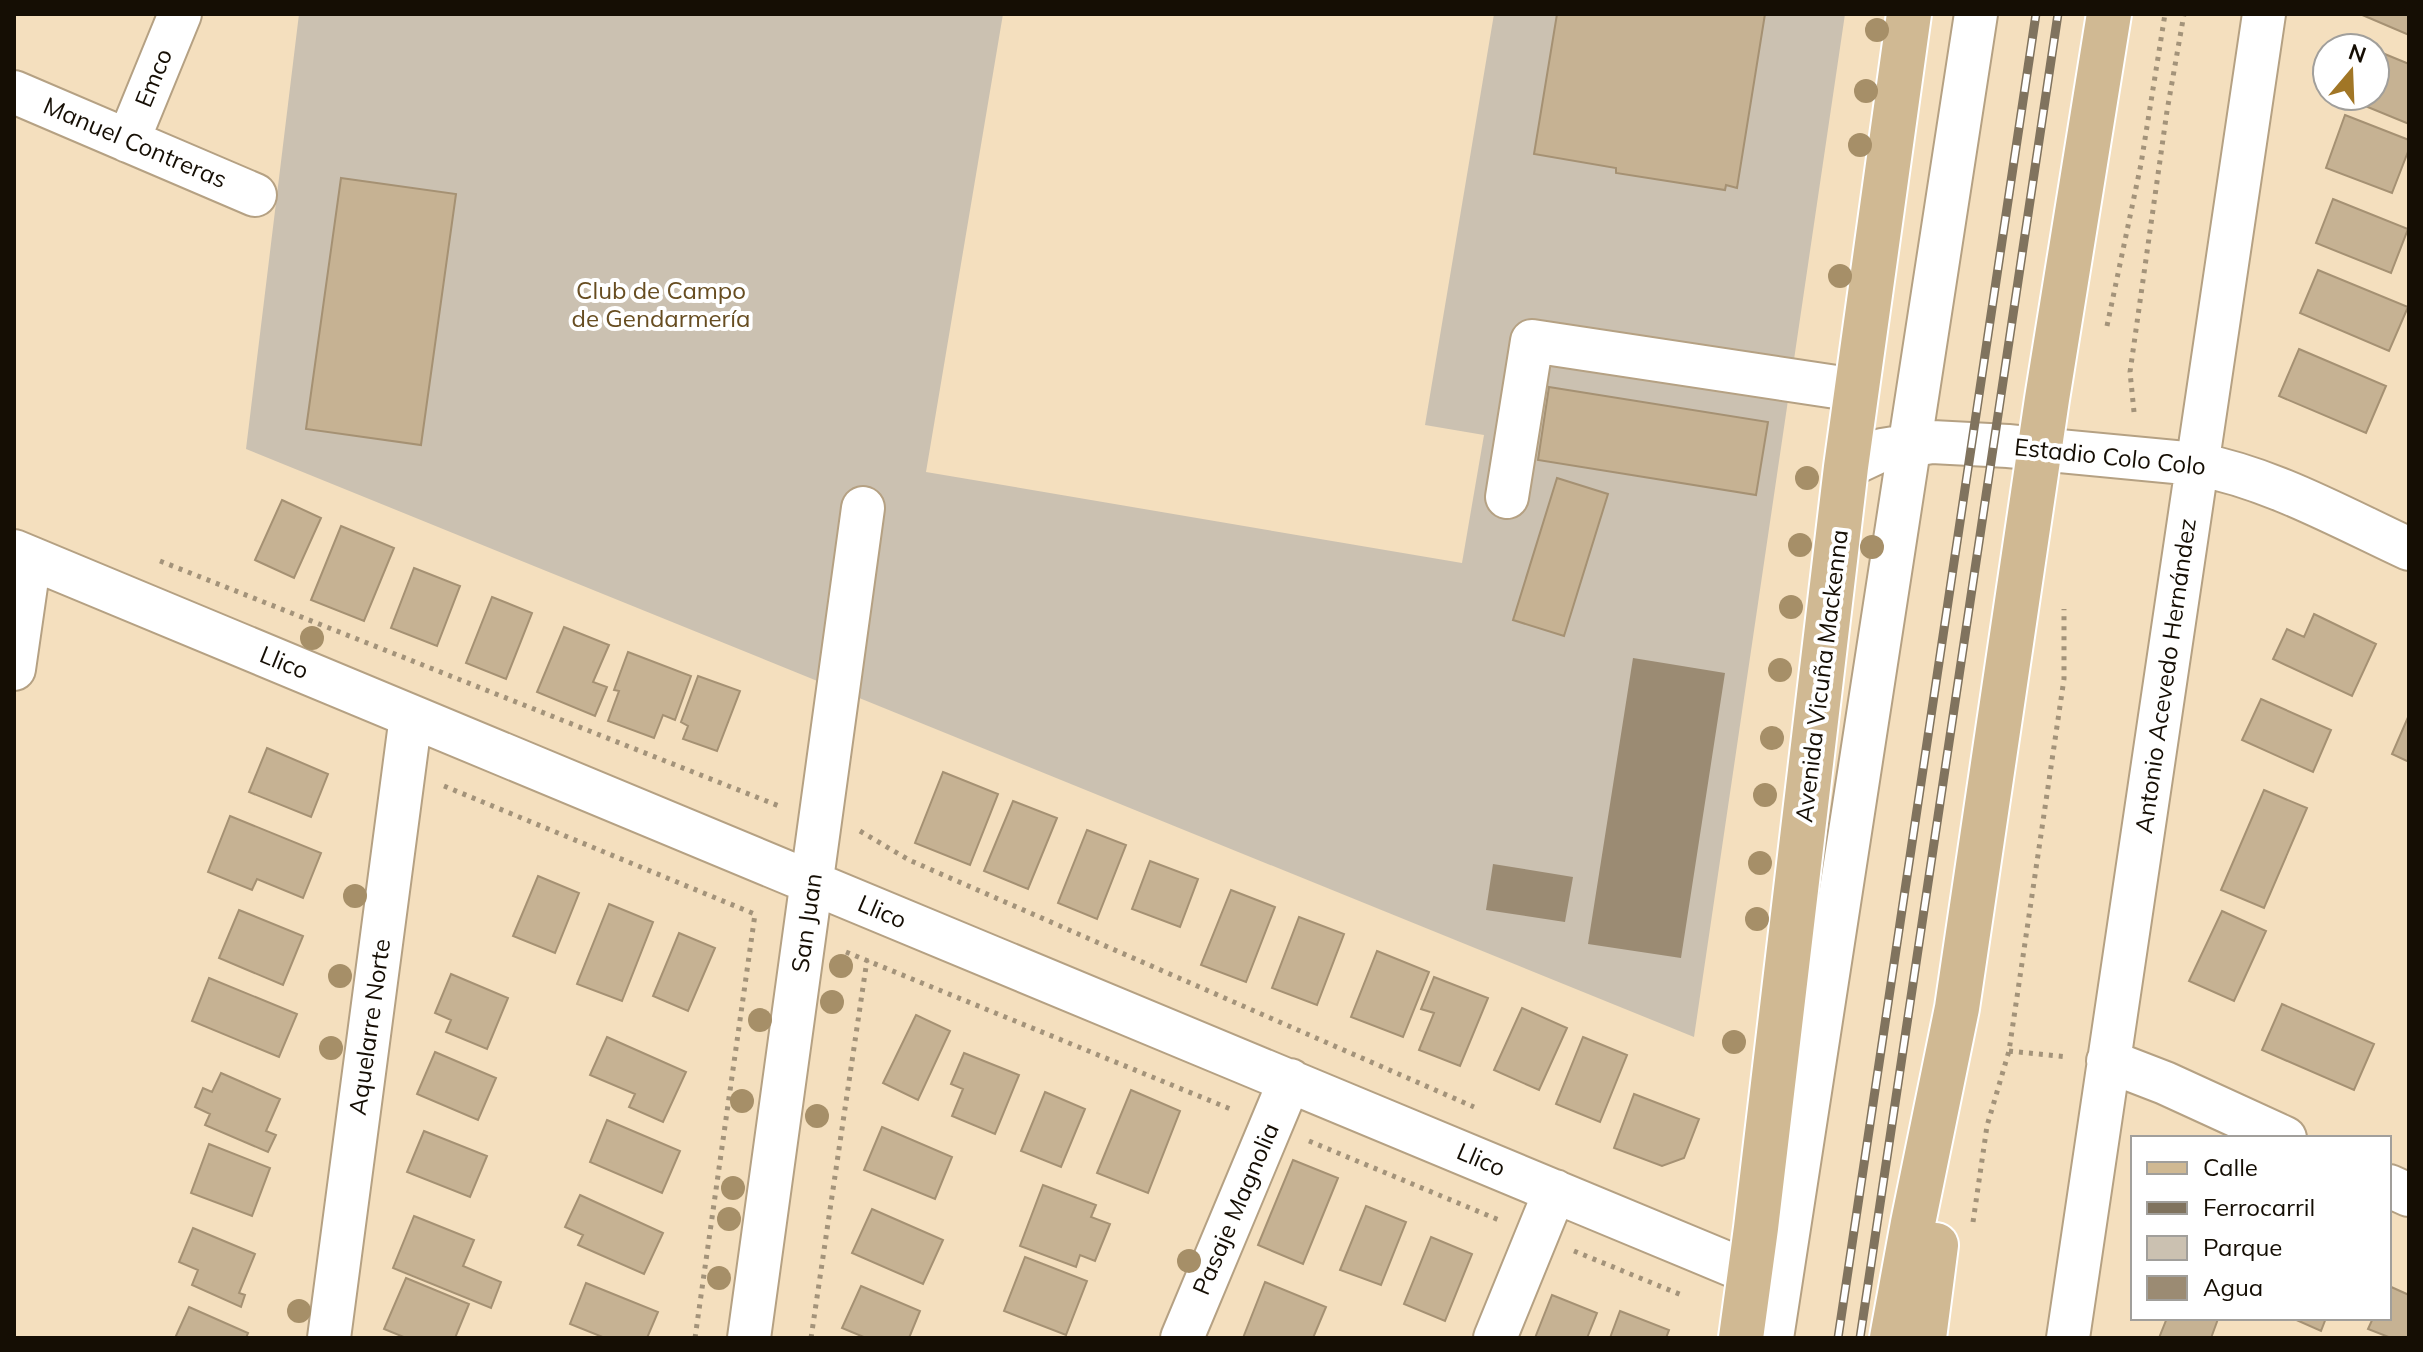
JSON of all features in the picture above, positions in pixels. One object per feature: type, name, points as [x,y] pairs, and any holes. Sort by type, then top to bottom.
[{"type":"main road","name":"Avenida Vicuña Mackenna","points":[[1752,1332],[1751,1273],[1846,467],[1909,14]]},
{"type":"main road","points":[[1892,1338],[1957,1008],[2109,14]]},
{"type":"main road","points":[[1924,1338],[1948,1153],[1957,1008]]},
{"type":"street","name":"Emco","points":[[128,141],[180,14]]},
{"type":"street","points":[[1795,1338],[1920,444],[1976,14]]},
{"type":"street","points":[[1752,1332],[1998,14]]},
{"type":"street","name":"Antonio Acevedo Hernández","points":[[2068,1338],[2264,14]]},
{"type":"street","name":"Manuel Contreras","points":[[14,92],[255,195]]},
{"type":"street","points":[[1507,497],[1532,341],[1856,390]]},
{"type":"street","name":"Estadio Colo Colo","points":[[1846,467],[1882,450],[1920,444],[2041,449],[2196,464],[2226,469],[2282,490],[2409,549]]},
{"type":"street","name":"San Juan","points":[[749,1338],[863,508]]},
{"type":"street","points":[[14,669],[22,554]]},
{"type":"street","name":"Llico","points":[[22,554],[1751,1273]]},
{"type":"street","name":"Aquelarre Norte","points":[[329,1338],[411,716]]},
{"type":"street","points":[[2108,1061],[2165,1083],[2281,1136]]},
{"type":"street","name":"Pasaje Magnolia","points":[[1182,1338],[1290,1080]]},
{"type":"street","points":[[1495,1338],[1555,1191]]},
{"type":"path","points":[[2105,334],[2141,164],[2165,14]]},
{"type":"path","points":[[2134,412],[2130,372],[2184,14]]},
{"type":"path","points":[[146,556],[794,812]]},
{"type":"path","points":[[1971,1232],[1987,1126],[2009,1051],[2064,679],[2064,607]]},
{"type":"path","points":[[441,785],[769,920]]},
{"type":"path","points":[[855,829],[909,860],[1485,1112]]},
{"type":"path","points":[[695,1338],[755,914]]},
{"type":"path","points":[[842,950],[1512,1225]]},
{"type":"path","points":[[811,1338],[867,960]]},
{"type":"path","points":[[2009,1051],[2108,1061]]},
{"type":"path","points":[[1563,1246],[1752,1332]]},
{"type":"green space","name":"Club de Campo de Gendarmería","points":[[299,14],[1003,14],[926,472],[1462,563],[1484,435],[1425,425],[1494,14],[1845,14],[1694,1037],[246,449]]},
{"type":"water","points":[[1633,658],[1725,673],[1681,958],[1588,944]]},
{"type":"water","points":[[1493,864],[1573,877],[1565,922],[1486,910]]},
{"type":"building","points":[[1557,14],[1765,14],[1737,188],[1726,185],[1725,190],[1616,173],[1616,168],[1534,154]]},
{"type":"building","points":[[2360,14],[2409,14],[2409,35]]},
{"type":"building","points":[[2391,57],[2409,64],[2409,124],[2380,112],[2391,112]]},
{"type":"building","points":[[2345,115],[2409,140],[2409,149],[2392,193],[2326,168]]},
{"type":"building","points":[[341,178],[456,194],[421,445],[306,429]]},
{"type":"building","points":[[2333,199],[2408,229],[2391,273],[2316,243]]},
{"type":"building","points":[[2318,270],[2408,307],[2389,351],[2300,313]]},
{"type":"building","points":[[2299,349],[2386,386],[2366,433],[2279,396]]},
{"type":"building","points":[[1549,387],[1768,422],[1756,495],[1538,460]]},
{"type":"building","points":[[1557,478],[1608,494],[1564,636],[1513,620]]},
{"type":"building","points":[[282,500],[321,518],[294,578],[255,560]]},
{"type":"building","points":[[341,526],[394,548],[364,621],[311,600]]},
{"type":"building","points":[[414,568],[460,586],[437,646],[391,628]]},
{"type":"building","points":[[492,597],[532,613],[506,679],[466,663]]},
{"type":"building","points":[[2314,614],[2376,644],[2352,696],[2273,659],[2287,629],[2304,637]]},
{"type":"building","points":[[564,627],[609,645],[593,682],[607,687],[595,716],[537,692]]},
{"type":"building","points":[[628,652],[691,676],[675,720],[663,715],[654,738],[608,721],[619,691],[614,690]]},
{"type":"building","points":[[698,676],[740,691],[717,751],[683,739],[688,726],[681,722]]},
{"type":"building","points":[[2261,699],[2331,730],[2313,772],[2242,740]]},
{"type":"building","points":[[2409,715],[2409,762],[2392,754]]},
{"type":"building","points":[[267,748],[328,774],[311,817],[249,792]]},
{"type":"building","points":[[943,772],[998,794],[970,865],[915,843]]},
{"type":"building","points":[[2264,790],[2307,808],[2264,908],[2221,890]]},
{"type":"building","points":[[1013,801],[1057,818],[1028,889],[984,871]]},
{"type":"building","points":[[230,816],[321,853],[303,898],[257,879],[252,890],[208,872]]},
{"type":"building","points":[[1087,830],[1126,845],[1097,919],[1058,903]]},
{"type":"building","points":[[1150,861],[1198,879],[1180,927],[1132,909]]},
{"type":"building","points":[[538,876],[579,893],[555,953],[513,936]]},
{"type":"building","points":[[1231,890],[1275,907],[1246,982],[1201,965]]},
{"type":"building","points":[[609,904],[653,922],[622,1001],[577,984]]},
{"type":"building","points":[[239,910],[303,936],[283,985],[219,958]]},
{"type":"building","points":[[2222,911],[2266,931],[2234,1001],[2189,981]]},
{"type":"building","points":[[1299,917],[1344,934],[1317,1005],[1272,988]]},
{"type":"building","points":[[679,933],[715,948],[688,1011],[653,996]]},
{"type":"building","points":[[1377,951],[1429,972],[1403,1037],[1351,1017]]},
{"type":"building","points":[[451,974],[508,998],[487,1049],[446,1032],[451,1020],[435,1013]]},
{"type":"building","points":[[1434,977],[1488,998],[1460,1066],[1419,1050],[1434,1013],[1421,1009]]},
{"type":"building","points":[[209,978],[297,1014],[279,1057],[192,1021]]},
{"type":"building","points":[[2282,1004],[2374,1044],[2354,1090],[2262,1050]]},
{"type":"building","points":[[1522,1008],[1567,1028],[1539,1090],[1494,1070]]},
{"type":"building","points":[[916,1015],[950,1031],[918,1100],[883,1083]]},
{"type":"building","points":[[607,1037],[686,1072],[663,1122],[629,1107],[635,1094],[590,1075]]},
{"type":"building","points":[[1583,1037],[1627,1055],[1600,1122],[1556,1104]]},
{"type":"building","points":[[435,1052],[496,1078],[478,1120],[417,1094]]},
{"type":"building","points":[[964,1053],[1019,1075],[995,1134],[952,1116],[963,1089],[951,1084]]},
{"type":"building","points":[[221,1073],[280,1099],[266,1131],[276,1135],[268,1152],[205,1125],[210,1114],[195,1107],[203,1088],[212,1092]]},
{"type":"building","points":[[1131,1090],[1180,1111],[1148,1193],[1097,1173]]},
{"type":"building","points":[[1045,1092],[1085,1109],[1061,1167],[1021,1151]]},
{"type":"building","points":[[1634,1094],[1699,1119],[1684,1158],[1662,1166],[1614,1148]]},
{"type":"building","points":[[607,1120],[680,1151],[662,1193],[590,1162]]},
{"type":"building","points":[[882,1127],[952,1157],[935,1199],[864,1170]]},
{"type":"building","points":[[424,1131],[487,1156],[470,1197],[407,1172]]},
{"type":"building","points":[[209,1144],[270,1168],[252,1216],[191,1193]]},
{"type":"building","points":[[1293,1160],[1338,1178],[1303,1264],[1258,1245]]},
{"type":"building","points":[[1043,1185],[1096,1205],[1091,1217],[1110,1224],[1095,1261],[1080,1255],[1076,1267],[1020,1246]]},
{"type":"building","points":[[580,1195],[663,1233],[644,1274],[578,1245],[583,1235],[565,1227]]},
{"type":"building","points":[[1366,1206],[1406,1222],[1381,1285],[1340,1270]]},
{"type":"building","points":[[872,1209],[943,1240],[923,1284],[852,1253]]},
{"type":"building","points":[[414,1216],[474,1240],[463,1266],[501,1282],[491,1308],[393,1268]]},
{"type":"building","points":[[193,1228],[255,1254],[239,1293],[245,1295],[241,1307],[192,1285],[198,1270],[179,1262]]},
{"type":"building","points":[[1431,1237],[1472,1254],[1445,1321],[1404,1304]]},
{"type":"building","points":[[1025,1257],[1087,1281],[1066,1335],[1004,1311]]},
{"type":"building","points":[[406,1278],[469,1304],[455,1338],[406,1338],[384,1329]]},
{"type":"building","points":[[1265,1282],[1326,1307],[1313,1338],[1243,1338]]},
{"type":"building","points":[[586,1283],[658,1312],[647,1338],[605,1338],[570,1324]]},
{"type":"building","points":[[861,1286],[920,1311],[909,1338],[866,1338],[842,1328]]},
{"type":"building","points":[[2391,1287],[2409,1295],[2409,1338],[2391,1338],[2368,1329],[2372,1320],[2391,1320]]},
{"type":"building","points":[[1552,1295],[1597,1313],[1587,1338],[1535,1338]]},
{"type":"building","points":[[189,1307],[248,1333],[246,1338],[175,1338]]},
{"type":"building","points":[[1620,1311],[1669,1330],[1666,1338],[1610,1338]]},
{"type":"building","points":[[2166,1320],[2218,1320],[2211,1338],[2159,1338]]},
{"type":"building","points":[[2296,1320],[2325,1320],[2321,1331]]},
{"type":"railway","points":[[1838,1338],[2036,14]]},
{"type":"railway","points":[[1860,1338],[2058,14]]}]
